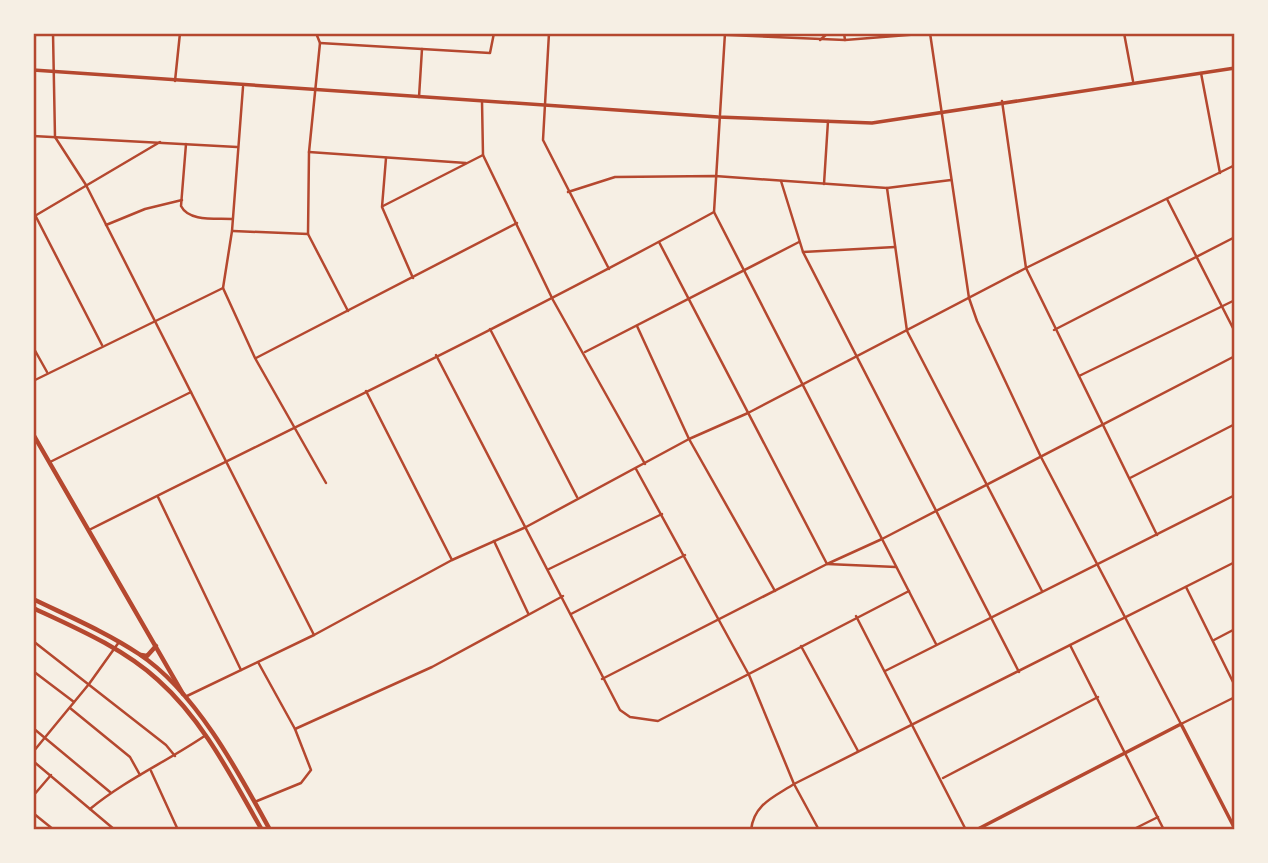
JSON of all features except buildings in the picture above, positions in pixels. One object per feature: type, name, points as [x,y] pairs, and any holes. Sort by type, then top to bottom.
[{"type":"main road","points":[[33,434],[156,645],[182,700],[262,830]]},
{"type":"main road","points":[[33,599],[141,655],[212,730],[270,830]]},
{"type":"main road","points":[[33,608],[114,648],[182,700]]},
{"type":"main road","points":[[141,655],[147,656],[156,645]]},
{"type":"street","points":[[53,33],[55,137],[86,185],[314,635]]},
{"type":"street","points":[[175,81],[180,33]]},
{"type":"street","points":[[316,33],[320,43],[309,152],[308,234],[348,311]]},
{"type":"street","points":[[320,43],[490,53],[494,33]]},
{"type":"street","points":[[549,33],[542,140],[609,269]]},
{"type":"street","points":[[681,33],[820,40],[931,33],[939,112],[969,298],[1041,457],[1099,563],[1235,829]]},
{"type":"street","points":[[820,40],[828,33]]},
{"type":"street","points":[[844,33],[845,40]]},
{"type":"street","points":[[1124,33],[1133,81]]},
{"type":"street","points":[[725,35],[718,117],[715,212],[936,644]]},
{"type":"street","points":[[419,97],[422,49]]},
{"type":"street","points":[[33,70],[243,87],[718,117],[893,122],[1002,101],[1235,68]]},
{"type":"street","points":[[1201,73],[1220,173]]},
{"type":"street","points":[[243,87],[232,231],[223,288],[256,358],[326,483]]},
{"type":"street","points":[[482,101],[483,155],[554,300],[645,464]]},
{"type":"street","points":[[1002,101],[1026,268],[1157,536]]},
{"type":"street","points":[[824,184],[828,121]]},
{"type":"street","points":[[33,136],[237,147]]},
{"type":"street","points":[[35,217],[160,142]]},
{"type":"street","points":[[186,144],[182,200],[188,214],[232,219]]},
{"type":"street","points":[[309,152],[466,163]]},
{"type":"street","points":[[382,207],[483,155]]},
{"type":"street","points":[[386,157],[382,207],[413,278]]},
{"type":"street","points":[[182,700],[314,635],[452,560],[526,527],[689,439],[748,413],[1026,268],[1233,166],[1235,172]]},
{"type":"street","points":[[568,192],[615,177],[715,176],[887,188],[951,180]]},
{"type":"street","points":[[781,181],[803,252],[1018,672]]},
{"type":"street","points":[[887,188],[907,331],[1042,591]]},
{"type":"street","points":[[1167,199],[1235,332]]},
{"type":"street","points":[[106,225],[145,209],[182,200]]},
{"type":"street","points":[[33,211],[102,345]]},
{"type":"street","points":[[89,530],[436,355],[554,300],[715,212]]},
{"type":"street","points":[[256,358],[517,223]]},
{"type":"street","points":[[232,231],[308,234]]},
{"type":"street","points":[[1054,330],[1235,237]]},
{"type":"street","points":[[659,242],[827,564]]},
{"type":"street","points":[[585,352],[799,242]]},
{"type":"street","points":[[803,252],[895,247]]},
{"type":"street","points":[[33,381],[223,288]]},
{"type":"street","points":[[1079,376],[1235,300]]},
{"type":"street","points":[[637,326],[689,439],[775,591]]},
{"type":"street","points":[[490,329],[578,499]]},
{"type":"street","points":[[33,347],[47,372]]},
{"type":"street","points":[[436,355],[563,596],[602,679],[620,710],[630,717],[658,721],[749,676],[856,616],[909,591]]},
{"type":"street","points":[[602,679],[827,564],[882,539],[1235,356]]},
{"type":"street","points":[[366,391],[452,560]]},
{"type":"street","points":[[49,463],[191,392]]},
{"type":"street","points":[[1130,478],[1235,424]]},
{"type":"street","points":[[636,468],[749,676],[794,784],[819,830]]},
{"type":"street","points":[[885,671],[1235,495]]},
{"type":"street","points":[[157,496],[241,670]]},
{"type":"street","points":[[549,569],[662,514]]},
{"type":"street","points":[[494,541],[528,613]]},
{"type":"street","points":[[571,614],[685,555]]},
{"type":"street","points":[[751,830],[753,816],[759,807],[794,784],[914,726],[1235,562]]},
{"type":"street","points":[[827,564],[896,567]]},
{"type":"street","points":[[1185,587],[1214,640],[1235,687]]},
{"type":"street","points":[[295,729],[432,667],[563,596]]},
{"type":"street","points":[[856,616],[942,778],[966,830]]},
{"type":"street","points":[[1214,640],[1235,629]]},
{"type":"street","points":[[33,641],[166,746],[175,757]]},
{"type":"street","points":[[33,752],[89,684],[119,642]]},
{"type":"street","points":[[1070,645],[1164,830]]},
{"type":"street","points":[[801,646],[859,752]]},
{"type":"street","points":[[255,802],[308,777],[309,759],[258,662]]},
{"type":"street","points":[[33,671],[74,702]]},
{"type":"street","points":[[942,778],[1098,697]]},
{"type":"street","points":[[976,830],[1125,751],[1235,697]]},
{"type":"street","points":[[70,708],[130,757],[140,776]]},
{"type":"street","points":[[33,728],[110,792]]},
{"type":"street","points":[[90,809],[110,792],[175,757],[206,735]]},
{"type":"street","points":[[33,761],[115,830]]},
{"type":"street","points":[[151,771],[178,830]]},
{"type":"street","points":[[33,796],[51,775]]},
{"type":"street","points":[[33,813],[54,830]]},
{"type":"street","points":[[1132,830],[1158,817]]},
{"type":"street","points":[[103,830],[108,824]]}]
